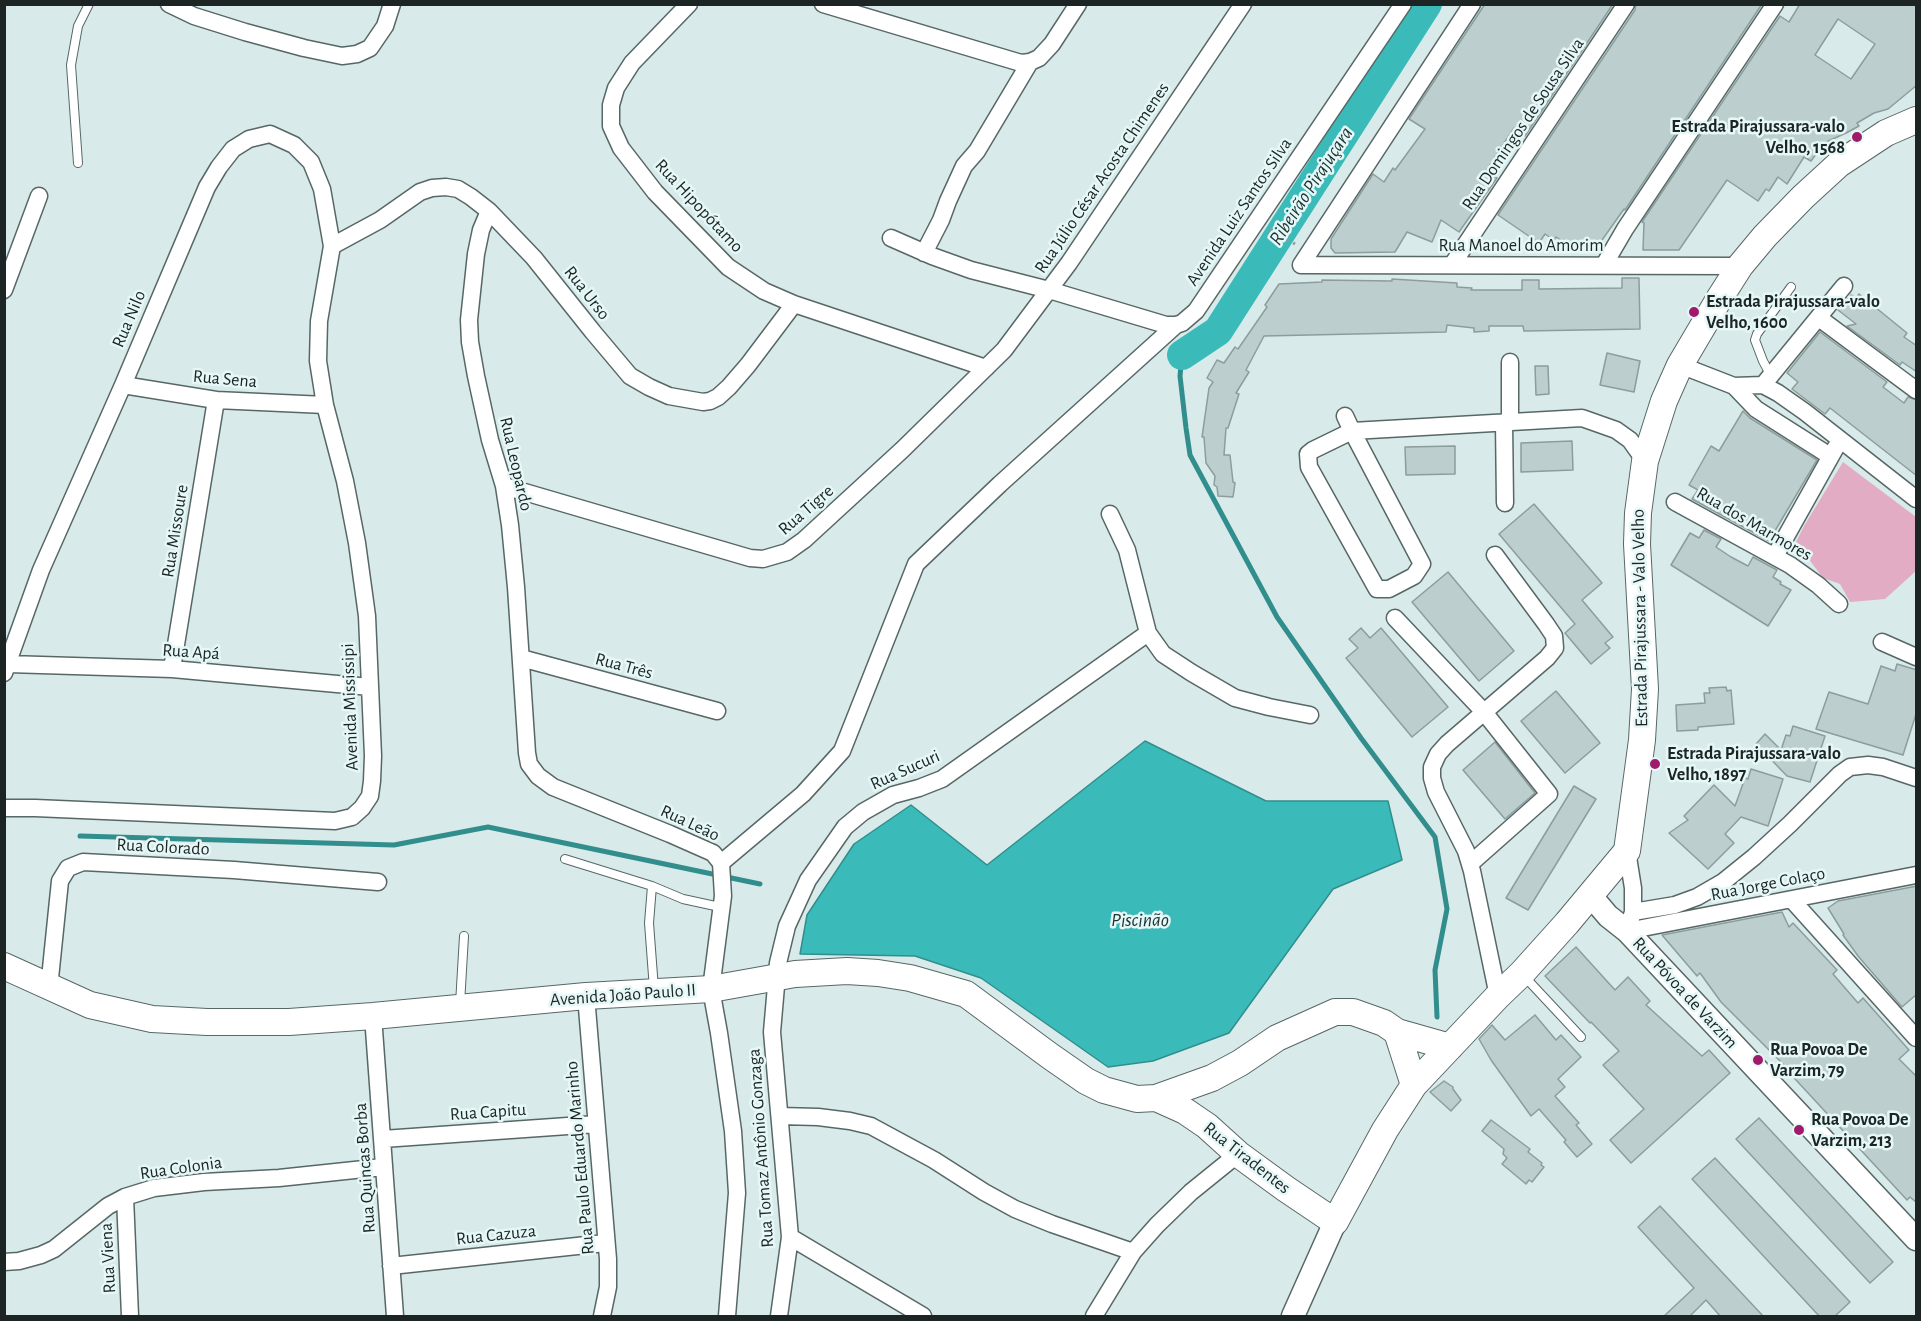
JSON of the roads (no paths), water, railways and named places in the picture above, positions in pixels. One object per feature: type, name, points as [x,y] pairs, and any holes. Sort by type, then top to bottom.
[{"type":"main road","name":"Estrada Pirajussara - Valo Velho","points":[[1627,851],[1642,740],[1645,689],[1637,544],[1638,504],[1645,461],[1664,401],[1680,365],[1740,266],[1765,236],[1839,164],[1886,133],[1917,120]]},
{"type":"main road","points":[[1293,1317],[1335,1222],[1385,1130],[1414,1085],[1522,973],[1591,896],[1627,851]]},
{"type":"main road","name":"Rua Póvoa de Varzim","points":[[1591,896],[1608,916],[1630,921],[1917,1239]]},
{"type":"main road","name":"Avenida João Paulo II","points":[[4,966],[90,1005],[152,1019],[207,1022],[289,1022],[373,1016],[586,996],[718,988],[768,978],[818,972],[878,973],[910,978],[966,994],[1086,1081],[1122,1096],[1137,1099],[1155,1098],[1212,1078],[1240,1063],[1277,1038],[1335,1012],[1353,1012],[1384,1023],[1397,1032],[1450,1047]]},
{"type":"main road","points":[[1397,1032],[1414,1085]]},
{"type":"main road","points":[[1199,1120],[1201,1099],[1212,1078]]},
{"type":"main road","name":"Rua Tiradentes","points":[[1155,1098],[1199,1120],[1238,1154],[1335,1222]]},
{"type":"street","points":[[169,4],[194,16],[304,48],[342,56],[357,54],[370,48],[378,37],[393,4]]},
{"type":"street","name":"Rua Hipopótamo","points":[[689,4],[632,63],[616,88],[611,105],[611,126],[621,148],[655,192],[728,267],[764,291],[794,304],[986,368]]},
{"type":"street","points":[[823,4],[1021,63],[1039,58],[1052,44],[1078,4]]},
{"type":"street","name":"Rua Júlio César Acosta Chimenes","points":[[986,368],[1004,350],[1050,290],[1243,4]]},
{"type":"street","name":"Avenida Luiz Santos Silva","points":[[721,863],[803,794],[842,751],[916,564],[1000,484],[1176,325],[1190,318],[1402,4]]},
{"type":"street","name":"Rua Manoel do Amorim","points":[[1472,4],[1301,265],[1740,266]]},
{"type":"street","name":"Rua Domingos de Sousa Silva","points":[[1452,265],[1626,4]]},
{"type":"street","points":[[1604,265],[1625,229],[1774,4]]},
{"type":"street","points":[[924,253],[964,166],[977,151],[1030,62]]},
{"type":"street","name":"Rua Nilo","points":[[6,669],[41,570],[207,187],[233,148],[249,139],[270,135],[294,145],[311,162],[322,189],[332,246]]},
{"type":"street","name":"Rua Urso","points":[[332,246],[371,225],[420,192],[432,188],[458,189],[471,196],[489,211],[534,258],[630,376],[669,396],[703,402],[718,397],[748,366],[794,304]]},
{"type":"street","points":[[4,291],[39,196]]},
{"type":"street","name":"Rua Leopardo","points":[[489,211],[481,230],[476,254],[469,320],[476,376],[490,440],[504,486],[511,536],[527,753],[530,764]]},
{"type":"street","points":[[891,238],[971,270],[1050,290],[1150,321],[1176,325]]},
{"type":"street","name":"Avenida Mississipi","points":[[4,808],[335,821],[352,817],[370,796],[372,782],[367,616],[357,543],[345,481],[325,405],[318,361],[320,321],[332,246]]},
{"type":"street","points":[[1734,386],[1767,381],[1844,286]]},
{"type":"street","points":[[1819,318],[1917,390]]},
{"type":"street","points":[[1505,502],[1510,362]]},
{"type":"street","points":[[1680,365],[1734,386],[1756,409],[1830,456]]},
{"type":"street","name":"Rua Tigre","points":[[504,486],[750,558],[763,559],[778,556],[788,552],[804,540],[902,450],[986,368]]},
{"type":"street","points":[[1767,381],[1778,393],[1917,499]]},
{"type":"street","name":"Rua Sena","points":[[123,385],[216,400],[325,405]]},
{"type":"street","name":"Rua Missoure","points":[[172,669],[216,400]]},
{"type":"street","points":[[1348,424],[1422,564],[1414,576],[1389,589],[1377,589],[1309,467],[1308,454],[1348,424],[1582,418],[1616,430],[1630,440],[1645,461]]},
{"type":"street","points":[[1775,556],[1830,456],[1841,441]]},
{"type":"street","name":"Rua dos Marmores","points":[[1675,502],[1802,572],[1839,604]]},
{"type":"street","points":[[1110,513],[1126,550],[1148,633],[1163,654],[1235,698],[1310,715]]},
{"type":"street","points":[[1495,555],[1546,624],[1556,643],[1555,648],[1547,658],[1447,744],[1438,754],[1432,767],[1432,778],[1436,792],[1457,832],[1470,864],[1498,996]]},
{"type":"street","points":[[1395,618],[1484,712],[1549,794],[1470,864]]},
{"type":"street","name":"Rua Sucuri","points":[[768,978],[787,926],[808,880],[845,827],[878,802],[942,779],[1148,633]]},
{"type":"street","points":[[1882,642],[1917,657]]},
{"type":"street","name":"Rua Três","points":[[521,658],[717,711]]},
{"type":"street","name":"Rua Apá","points":[[6,669],[172,669],[370,687]]},
{"type":"street","name":"Rua Leão","points":[[530,764],[538,776],[553,787],[702,848],[713,853],[721,863],[723,896],[720,907],[719,1033],[736,1158],[736,1222],[727,1317]]},
{"type":"street","points":[[1630,921],[1697,897],[1723,882],[1754,857],[1850,767],[1868,765],[1883,767],[1917,778]]},
{"type":"street","name":"Rua Póvoa de Varzim","points":[[1627,851],[1633,888],[1630,921]]},
{"type":"street","name":"Rua Colorado","points":[[49,987],[60,881],[68,868],[83,862],[234,870],[378,882]]},
{"type":"street","name":"Rua Jorge Colaço","points":[[1630,921],[1792,900],[1917,875]]},
{"type":"street","points":[[1792,900],[1917,1038]]},
{"type":"street","name":"Rua Tomaz Antônio Gonzaga","points":[[768,978],[790,1237],[779,1317]]},
{"type":"street","name":"Rua Paulo Eduardo Marinho","points":[[586,996],[608,1259],[608,1287],[602,1317]]},
{"type":"street","name":"Rua Quincas Borba","points":[[373,1016],[395,1317]]},
{"type":"street","points":[[780,1116],[818,1117],[871,1126],[934,1160],[1015,1209],[1133,1252]]},
{"type":"street","name":"Rua Capitu","points":[[382,1139],[596,1124]]},
{"type":"street","points":[[1094,1317],[1133,1252],[1191,1192],[1238,1154]]},
{"type":"street","name":"Rua Colonia","points":[[4,1262],[19,1261],[54,1249],[98,1212],[125,1197],[154,1188],[383,1167]]},
{"type":"street","name":"Rua Viena","points":[[125,1197],[130,1317]]},
{"type":"street","points":[[790,1237],[922,1317]]},
{"type":"street","name":"Rua Cazuza","points":[[391,1266],[606,1243]]},
{"type":"lane","points":[[78,163],[70,65],[78,27],[89,4]]},
{"type":"lane","points":[[1767,381],[1755,340],[1791,287]]},
{"type":"lane","points":[[565,859],[652,886],[683,899],[720,907]]},
{"type":"lane","points":[[652,886],[649,923],[654,992]]},
{"type":"lane","points":[[460,1008],[464,936]]},
{"type":"lane","points":[[1522,973],[1581,1037]]},
{"type":"water","name":"Piscinão","points":[[1145,741],[1266,801],[1388,801],[1402,860],[1333,889],[1229,1033],[1153,1061],[1108,1067],[981,978],[915,956],[800,954],[807,915],[854,844],[911,805],[987,865]]},
{"type":"waterway","name":"Ribeirão Pirajuçara","points":[[1182,355],[1218,331],[1427,4]]},
{"type":"waterway","points":[[1182,355],[1180,376],[1190,455],[1277,617],[1361,738],[1435,837],[1447,909],[1435,970],[1437,1017]]},
{"type":"waterway","points":[[80,836],[394,845],[488,827],[760,884]]},
{"type":"place","name":"Estrada Pirajussara-valo Velho, 1568","points":[[1857,137]]},
{"type":"place","name":"Estrada Pirajussara-valo Velho, 1600","points":[[1694,312]]},
{"type":"place","name":"Estrada Pirajussara-valo Velho, 1897","points":[[1655,764]]},
{"type":"place","name":"Rua Povoa De Varzim, 79","points":[[1758,1060]]},
{"type":"place","name":"Rua Povoa De Varzim, 213","points":[[1799,1130]]}]
